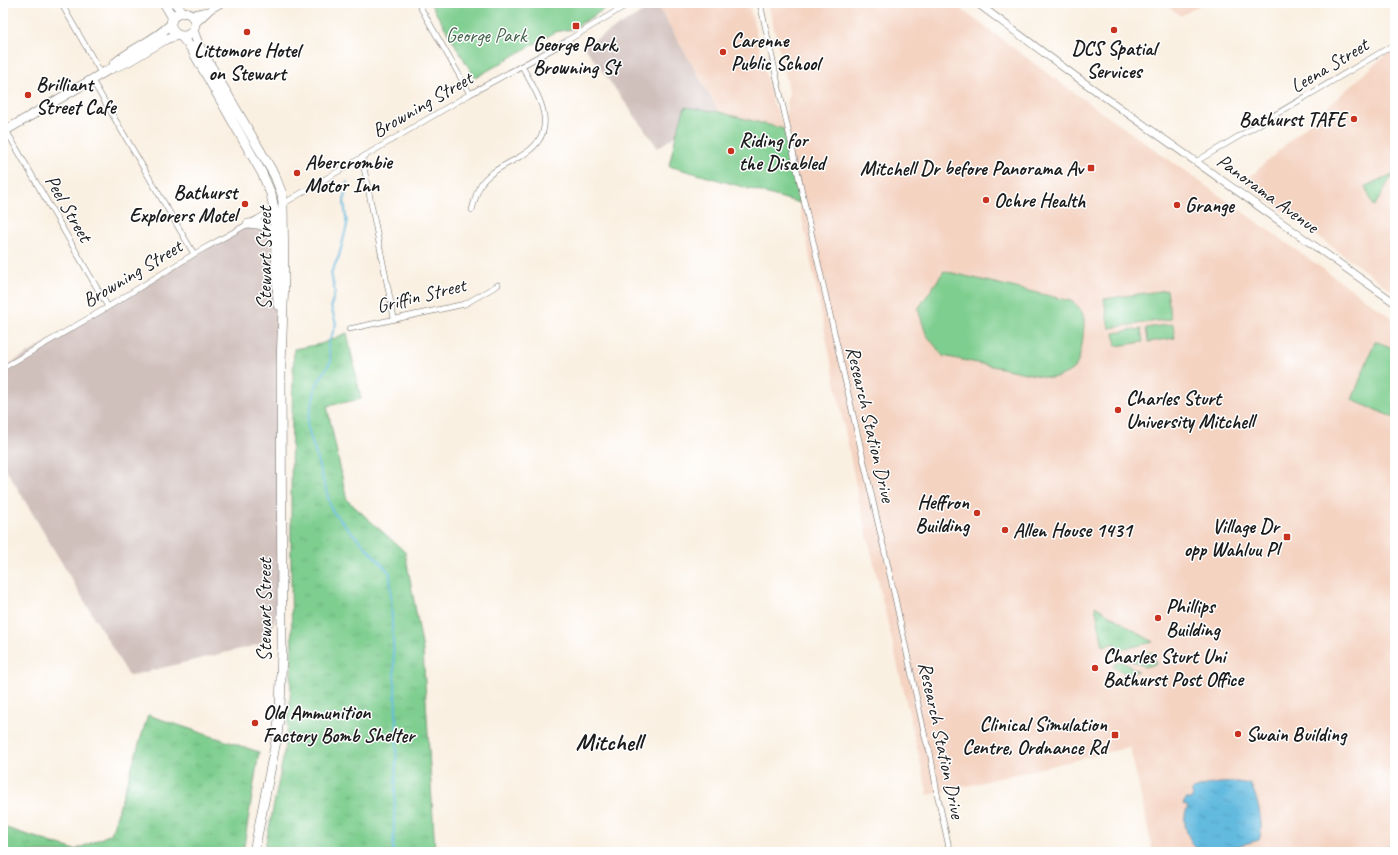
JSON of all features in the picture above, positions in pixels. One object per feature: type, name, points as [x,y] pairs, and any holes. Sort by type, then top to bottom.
[{"type":"highway","points":[[164,3],[172,21],[173,31],[180,36]]},
{"type":"highway","points":[[104,72],[127,62],[166,39],[188,35],[193,28],[194,21],[175,3]]},
{"type":"highway","points":[[4,129],[92,80],[123,56],[158,36],[177,14],[186,14]]},
{"type":"highway","name":"Stewart Street","points":[[193,28],[198,44],[275,176],[282,194],[283,204],[284,278],[281,365],[282,648],[280,702],[275,744],[254,852]]},
{"type":"highway","name":"Stewart Street","points":[[180,36],[191,48],[262,173],[271,194],[274,209],[281,365]]},
{"type":"highway","points":[[248,224],[258,224],[268,228],[276,248]]},
{"type":"street","points":[[62,3],[104,72]]},
{"type":"street","points":[[186,14],[211,9],[222,3]]},
{"type":"street","points":[[418,3],[470,94]]},
{"type":"street","name":"Browning Street","points":[[3,368],[108,307],[194,254],[630,3]]},
{"type":"street","name":"Research Station Drive","points":[[760,3],[892,584],[926,741],[930,752],[950,852]]},
{"type":"street","name":"Panorama Avenue","points":[[977,3],[1075,76],[1197,161],[1395,303]]},
{"type":"street","points":[[193,28],[211,9]]},
{"type":"street","name":"Leena Street","points":[[1197,161],[1395,44]]},
{"type":"street","points":[[472,210],[477,194],[485,179],[532,149],[541,136],[544,128],[544,110],[522,66]]},
{"type":"street","points":[[92,80],[194,254]]},
{"type":"street","name":"Peel Street","points":[[4,129],[108,307]]},
{"type":"street","points":[[362,158],[394,318]]},
{"type":"street","name":"Griffin Street","points":[[349,329],[394,318],[465,304],[498,285]]},
{"type":"shaded area","name":"Charles Sturt University Mitchell","points":[[749,3],[772,100],[784,128],[789,91],[768,3],[953,3],[1062,84],[1395,320],[1395,852],[1153,852],[1130,747],[928,795],[859,500],[784,129],[719,112],[657,4]]},
{"type":"shaded area","points":[[1163,3],[1203,3],[1181,16]]},
{"type":"shaded area","points":[[657,4],[719,112],[685,107],[676,135],[658,148],[584,46]]},
{"type":"shaded area","name":"Bathurst TAFE","points":[[1395,50],[1395,293],[1244,182],[1384,56]]},
{"type":"shaded area","points":[[248,224],[271,233],[276,278],[281,365],[282,590],[269,642],[129,676],[3,464],[3,368]]},
{"type":"green space","name":"George Park","points":[[430,3],[614,3],[572,29],[555,32],[475,78]]},
{"type":"green space","name":"Riding for the Disabled","points":[[685,107],[719,112],[784,129],[800,203],[669,166],[676,135]]},
{"type":"green space","points":[[1393,174],[1374,207],[1365,186]]},
{"type":"green space","points":[[944,271],[1073,302],[1081,311],[1084,319],[1079,360],[1075,367],[1065,374],[1050,378],[943,356],[926,334],[918,309]]},
{"type":"green space","points":[[1167,290],[1171,319],[1109,328],[1104,299]]},
{"type":"green space","points":[[1173,324],[1175,338],[1148,342],[1146,328]]},
{"type":"green space","points":[[1141,329],[1143,342],[1116,346],[1114,333]]},
{"type":"green space","points":[[347,333],[361,399],[327,406],[347,500],[405,552],[423,650],[435,852],[264,852],[283,757],[290,700],[292,649],[291,456],[294,349],[321,344]]},
{"type":"green space","points":[[1375,341],[1395,349],[1395,418],[1352,400]]},
{"type":"green space","points":[[1095,606],[1153,642],[1116,651],[1115,643],[1103,646]]},
{"type":"green space","points":[[1152,652],[1156,664],[1144,667],[1137,662],[1133,662],[1128,659],[1129,657]]},
{"type":"green space","points":[[1121,661],[1138,671],[1126,674],[1113,666],[1115,663]]},
{"type":"green space","points":[[148,715],[259,752],[243,852],[3,852],[3,827],[75,850],[111,834]]},
{"type":"water","points":[[1237,782],[1250,784],[1253,789],[1261,820],[1261,835],[1259,840],[1220,849],[1205,851],[1197,850],[1186,829],[1185,818],[1188,807],[1183,804],[1186,799],[1191,799],[1193,794],[1191,792],[1194,789],[1205,785]]},
{"type":"waterway","points":[[347,182],[344,202],[347,225],[339,256],[331,273],[335,292],[331,306],[336,324],[328,345],[331,361],[316,386],[307,424],[332,511],[390,573],[397,736],[393,852]]},
{"type":"waterway","points":[[1385,852],[1391,844],[1395,831]]},
{"type":"place","name":"George Park, Browning St","points":[[576,26]]},
{"type":"place","name":"DCS Spatial Services","points":[[1114,30]]},
{"type":"place","name":"Littomore Hotel on Stewart","points":[[247,32]]},
{"type":"place","name":"Carenne Public School","points":[[723,52]]},
{"type":"place","name":"Brilliant Street Cafe","points":[[28,95]]},
{"type":"place","name":"Bathurst TAFE","points":[[1354,119]]},
{"type":"place","name":"Riding for the Disabled","points":[[731,151]]},
{"type":"place","name":"Mitchell Dr before Panorama Av","points":[[1091,168]]},
{"type":"place","name":"Abercrombie Motor Inn","points":[[297,173]]},
{"type":"place","name":"Ochre Health","points":[[986,200]]},
{"type":"place","name":"Bathurst Explorers Motel","points":[[245,204]]},
{"type":"place","name":"Grange","points":[[1177,205]]},
{"type":"place","name":"Charles Sturt University Mitchell","points":[[1118,410]]},
{"type":"place","name":"Heffron Building","points":[[977,513]]},
{"type":"place","name":"Allen House 1431","points":[[1005,530]]},
{"type":"place","name":"Village Dr opp Wahluu Pl","points":[[1287,537]]},
{"type":"place","name":"Phillips Building","points":[[1158,618]]},
{"type":"place","name":"Charles Sturt Uni Bathurst Post Office","points":[[1095,668]]},
{"type":"place","name":"Old Ammunition Factory Bomb Shelter","points":[[255,723]]},
{"type":"place","name":"Swain Building","points":[[1238,734]]},
{"type":"place","name":"Clinical Simulation Centre, Ordnance Rd","points":[[1115,735]]},
{"type":"district","name":"Mitchell","points":[[609,742]]}]
